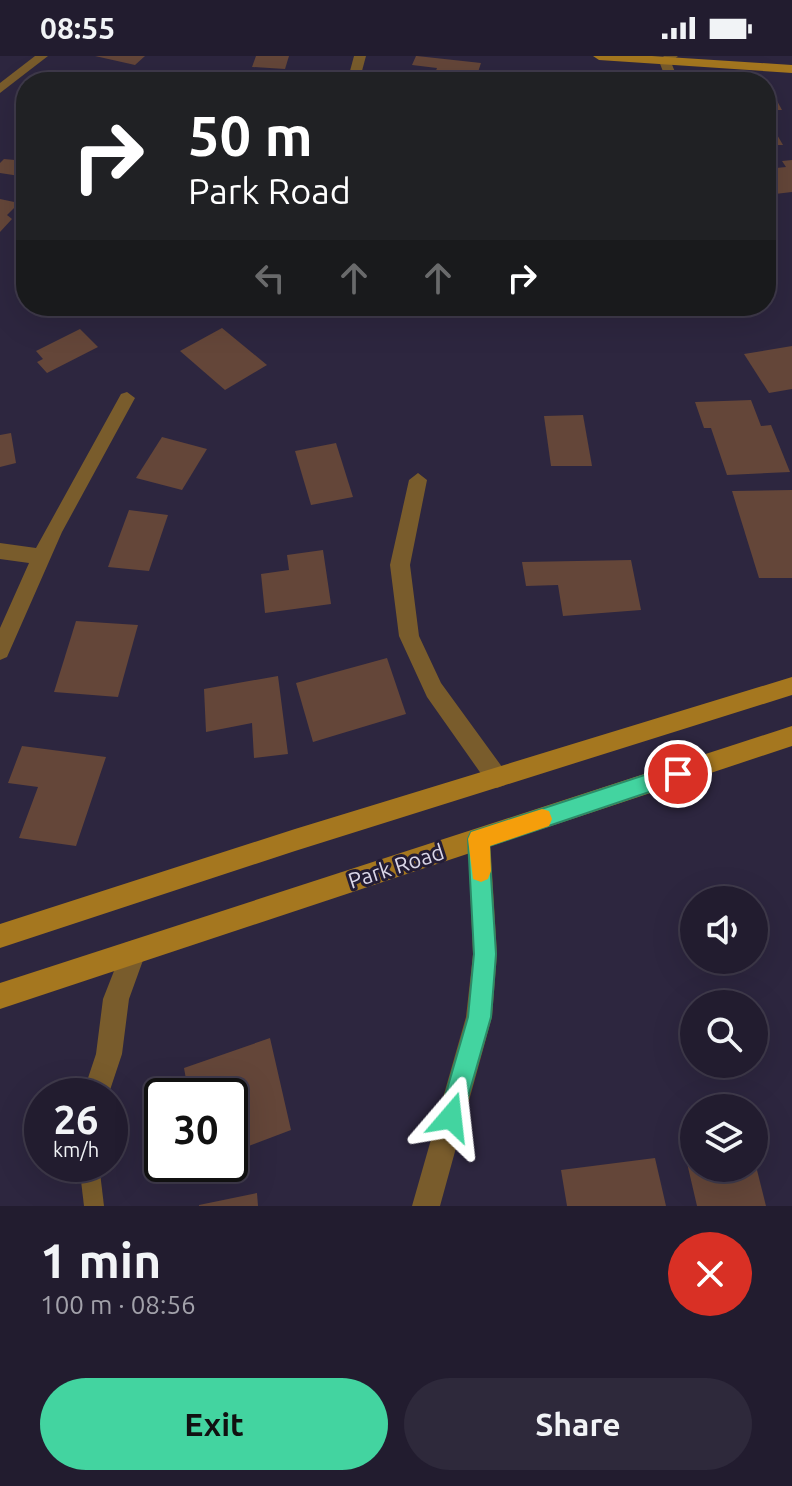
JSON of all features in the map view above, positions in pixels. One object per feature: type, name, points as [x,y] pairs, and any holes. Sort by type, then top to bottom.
[{"type":"main road","points":[[599,56],[792,69]]},
{"type":"main road","points":[[0,936],[295,840],[792,686]]},
{"type":"main road","name":"Park Road","points":[[0,996],[792,736]]},
{"type":"street","points":[[22,72],[42,56]]},
{"type":"street","points":[[0,89],[16,76]]},
{"type":"street","points":[[0,651],[74,492],[127,398]]},
{"type":"street","points":[[418,480],[400,565],[409,636],[434,690],[497,778]]},
{"type":"street","points":[[0,551],[42,557]]},
{"type":"street","points":[[426,1206],[479,1017],[485,954],[479,839]]},
{"type":"street","points":[[101,1078],[109,1054],[116,999],[134,952]]},
{"type":"lane","points":[[91,1182],[94,1206]]},
{"type":"building","points":[[95,56],[145,56],[135,65]]},
{"type":"building","points":[[256,56],[289,56],[285,69],[252,67]]},
{"type":"building","points":[[416,56],[481,63],[478,72],[435,72],[437,68],[412,65]]},
{"type":"building","points":[[776,133],[783,145],[776,145]]},
{"type":"building","points":[[4,159],[15,160],[16,175],[0,173],[0,163]]},
{"type":"building","points":[[792,160],[792,192],[776,194],[776,168],[786,167],[782,161]]},
{"type":"building","points":[[0,199],[16,202],[7,215],[12,219],[0,232]]},
{"type":"building","points":[[222,328],[267,365],[225,390],[180,351]]},
{"type":"building","points":[[80,329],[98,347],[47,373],[37,362],[43,359],[36,351]]},
{"type":"building","points":[[792,346],[792,389],[769,393],[744,354]]},
{"type":"building","points":[[751,400],[761,426],[771,425],[790,472],[727,475],[711,428],[704,428],[695,402]]},
{"type":"building","points":[[583,415],[592,466],[551,466],[544,416]]},
{"type":"building","points":[[11,433],[16,463],[0,467],[0,435]]},
{"type":"building","points":[[162,437],[207,449],[182,490],[136,478]]},
{"type":"building","points":[[336,443],[353,497],[311,505],[295,451]]},
{"type":"building","points":[[792,490],[792,578],[759,578],[732,491]]},
{"type":"building","points":[[129,510],[168,515],[149,571],[108,567]]},
{"type":"building","points":[[323,550],[331,604],[265,613],[261,574],[289,570],[287,555]]},
{"type":"building","points":[[631,560],[641,610],[563,616],[558,585],[526,586],[522,562]]},
{"type":"building","points":[[76,621],[138,625],[118,697],[54,692]]},
{"type":"building","points":[[387,658],[406,714],[313,742],[296,683]]},
{"type":"building","points":[[278,676],[288,754],[254,758],[252,723],[206,732],[204,689]]},
{"type":"building","points":[[22,746],[106,757],[76,846],[19,838],[38,787],[8,783]]},
{"type":"building","points":[[270,1038],[291,1130],[248,1146],[248,1078],[186,1078],[184,1068]]},
{"type":"building","points":[[655,1158],[666,1206],[567,1206],[561,1170]]},
{"type":"building","points":[[691,1182],[760,1182],[766,1206],[697,1206]]},
{"type":"building","points":[[257,1193],[258,1206],[199,1206],[199,1205]]},
{"type":"slow traffic","points":[[481,871],[479,839],[542,819]]},
{"type":"route","points":[[451,1117],[479,1017],[485,954],[479,839],[678,774]]}]
